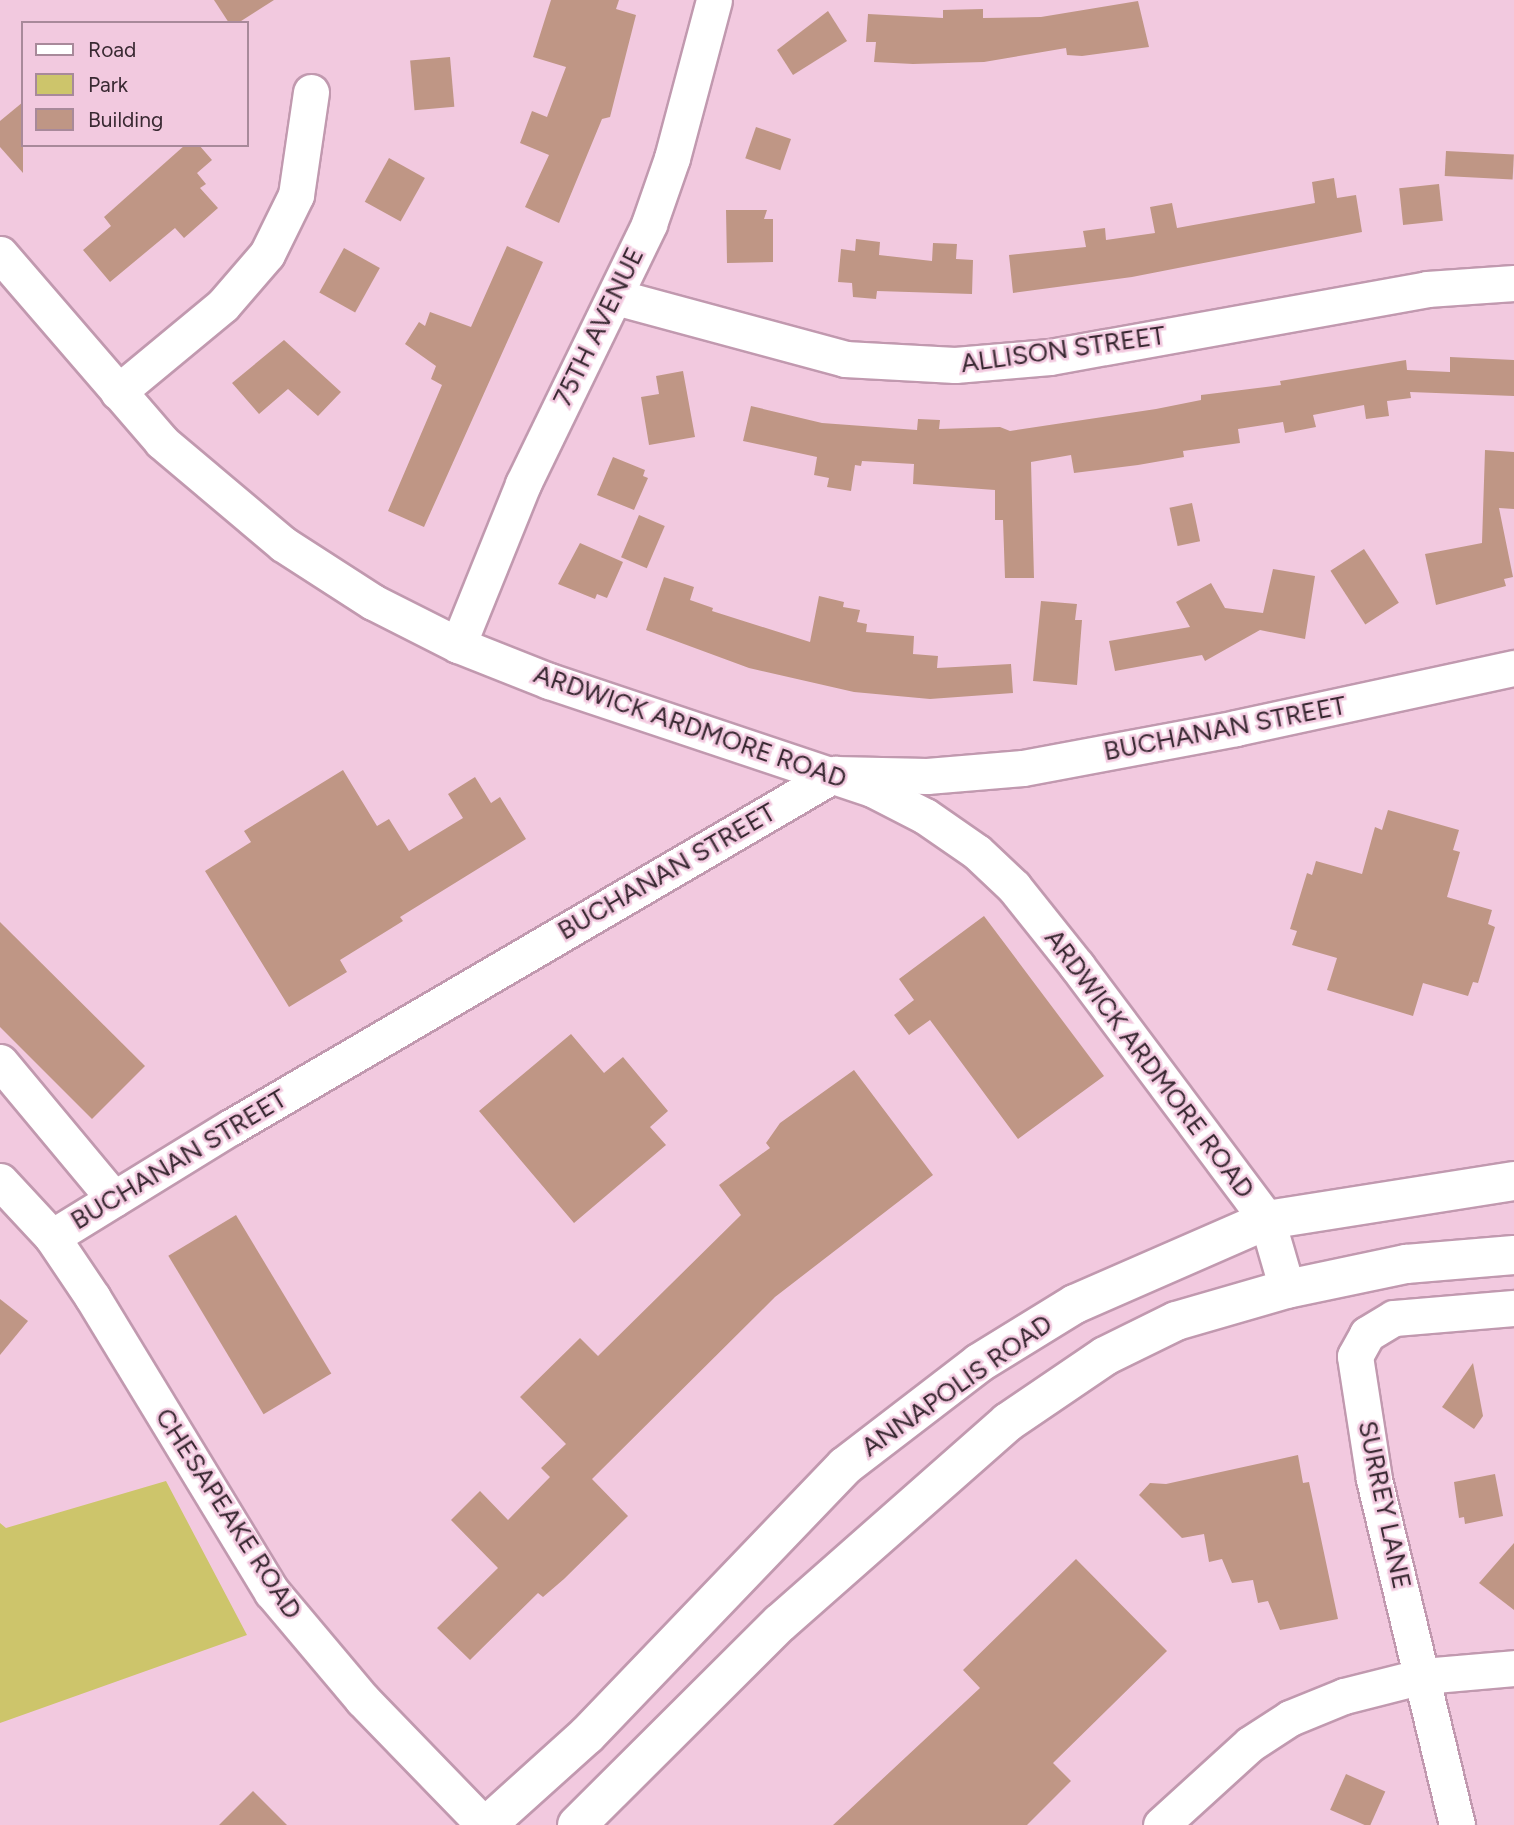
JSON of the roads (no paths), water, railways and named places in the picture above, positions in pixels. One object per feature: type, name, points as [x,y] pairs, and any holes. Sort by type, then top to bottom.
[{"type":"main road","name":"ANNAPOLIS ROAD","points":[[485,1825],[587,1735],[845,1466],[907,1416],[1075,1304],[1267,1220],[1514,1181]]},
{"type":"main road","points":[[577,1825],[780,1623],[1008,1422],[1105,1356],[1176,1321],[1287,1289],[1406,1264],[1514,1255]]},
{"type":"street","name":"75TH AVENUE","points":[[458,645],[523,484],[616,297],[673,158],[714,0]]},
{"type":"street","points":[[118,393],[223,305],[267,254],[296,195],[311,92]]},
{"type":"street","name":"ARDWICK ARDMORE ROAD","points":[[0,254],[162,442],[283,544],[373,602],[458,645],[549,681],[835,774],[925,816],[977,852],[1014,887],[1267,1220],[1287,1289]]},
{"type":"street","name":"ALLISON STREET","points":[[616,297],[845,359],[955,365],[1050,356],[1427,289],[1514,283]]},
{"type":"street","name":"BUCHANAN STREET","points":[[52,1237],[835,774],[927,776],[1023,768],[1236,728],[1514,668]]},
{"type":"street","points":[[0,1062],[114,1199]]},
{"type":"street","name":"CHESAPEAKE ROAD","points":[[0,1181],[52,1237],[272,1592],[362,1699],[485,1825]]},
{"type":"street","name":"SURREY LANE","points":[[1457,1825],[1374,1479],[1355,1356],[1367,1334],[1394,1318],[1514,1308]]},
{"type":"street","points":[[1161,1825],[1250,1744],[1290,1718],[1344,1696],[1423,1676],[1514,1668]]}]
